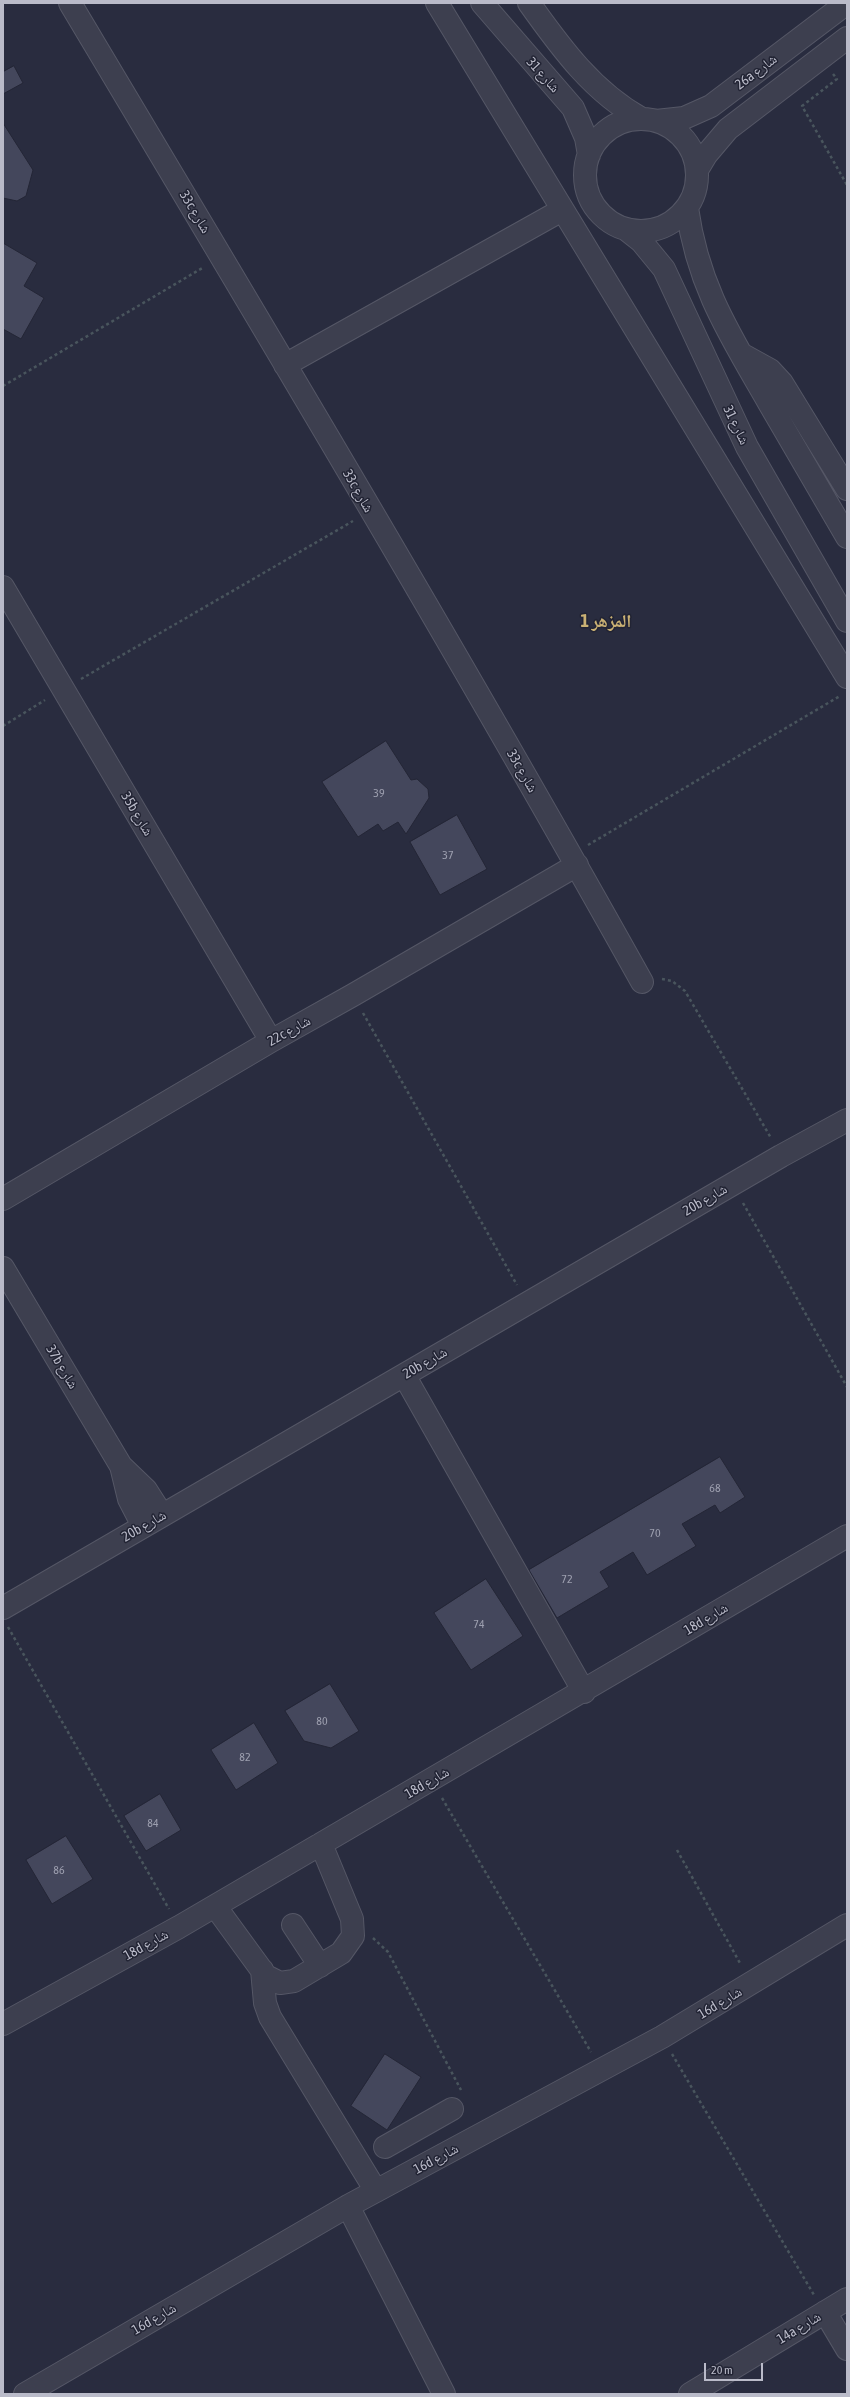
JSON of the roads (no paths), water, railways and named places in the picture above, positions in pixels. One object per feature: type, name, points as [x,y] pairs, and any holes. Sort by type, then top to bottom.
[{"type":"street","name":"33c شارع","points":[[70,3],[222,257],[573,860],[642,982]]},
{"type":"street","points":[[436,3],[847,677]]},
{"type":"street","name":"شارع 31","points":[[482,3],[573,108],[586,138],[589,155]]},
{"type":"street","points":[[529,3],[547,28],[600,90],[618,105],[649,120],[668,126],[684,139],[694,156],[697,170],[697,183],[687,208],[678,218],[667,226],[641,232],[627,230],[615,225],[604,217],[588,194],[586,181],[589,155],[596,143],[616,125],[649,120]]},
{"type":"street","points":[[543,3],[547,28]]},
{"type":"street","name":"26a شارع","points":[[649,120],[684,118],[711,106],[847,3]]},
{"type":"street","name":"26a شارع","points":[[697,170],[709,150],[728,129],[847,38]]},
{"type":"street","points":[[687,208],[690,231],[702,276],[710,298],[740,353],[847,537]]},
{"type":"street","points":[[285,366],[562,210]]},
{"type":"street","name":"شارع 31","points":[[627,230],[641,241],[664,269],[746,447],[847,621]]},
{"type":"street","points":[[740,353],[770,370],[782,383],[847,489]]},
{"type":"street","name":"35b شارع","points":[[3,587],[271,1041]]},
{"type":"street","name":"22c شارع","points":[[3,1199],[271,1041],[353,995],[573,860]]},
{"type":"street","name":"20b شارع","points":[[5,1617],[143,1526],[732,1184],[847,1120]]},
{"type":"street","name":"37b شارع","points":[[3,1268],[121,1466],[146,1490],[162,1516]]},
{"type":"street","points":[[404,1375],[584,1692]]},
{"type":"street","name":"37b شارع","points":[[121,1466],[129,1499],[143,1526]]},
{"type":"street","name":"18d شارع","points":[[3,2024],[180,1927],[584,1692],[847,1536]]},
{"type":"street","points":[[216,1906],[262,1970],[273,1981],[287,1983],[294,1981],[320,1966],[346,1948],[353,1936],[354,1927],[350,1913],[321,1844]]},
{"type":"street","points":[[293,1925],[320,1966]]},
{"type":"street","name":"16d شارع","points":[[25,2394],[348,2206],[662,2037],[847,1925]]},
{"type":"street","points":[[262,1970],[265,2002],[270,2017],[376,2191]]},
{"type":"street","points":[[420,2168],[394,2142],[449,2107],[450,2151]]},
{"type":"street","points":[[348,2206],[444,2394]]},
{"type":"street","name":"14a شارع","points":[[690,2394],[847,2299]]},
{"type":"street","points":[[825,2312],[847,2348]]},
{"type":"district","name":"المزهر 1","points":[[606,621]]}]
